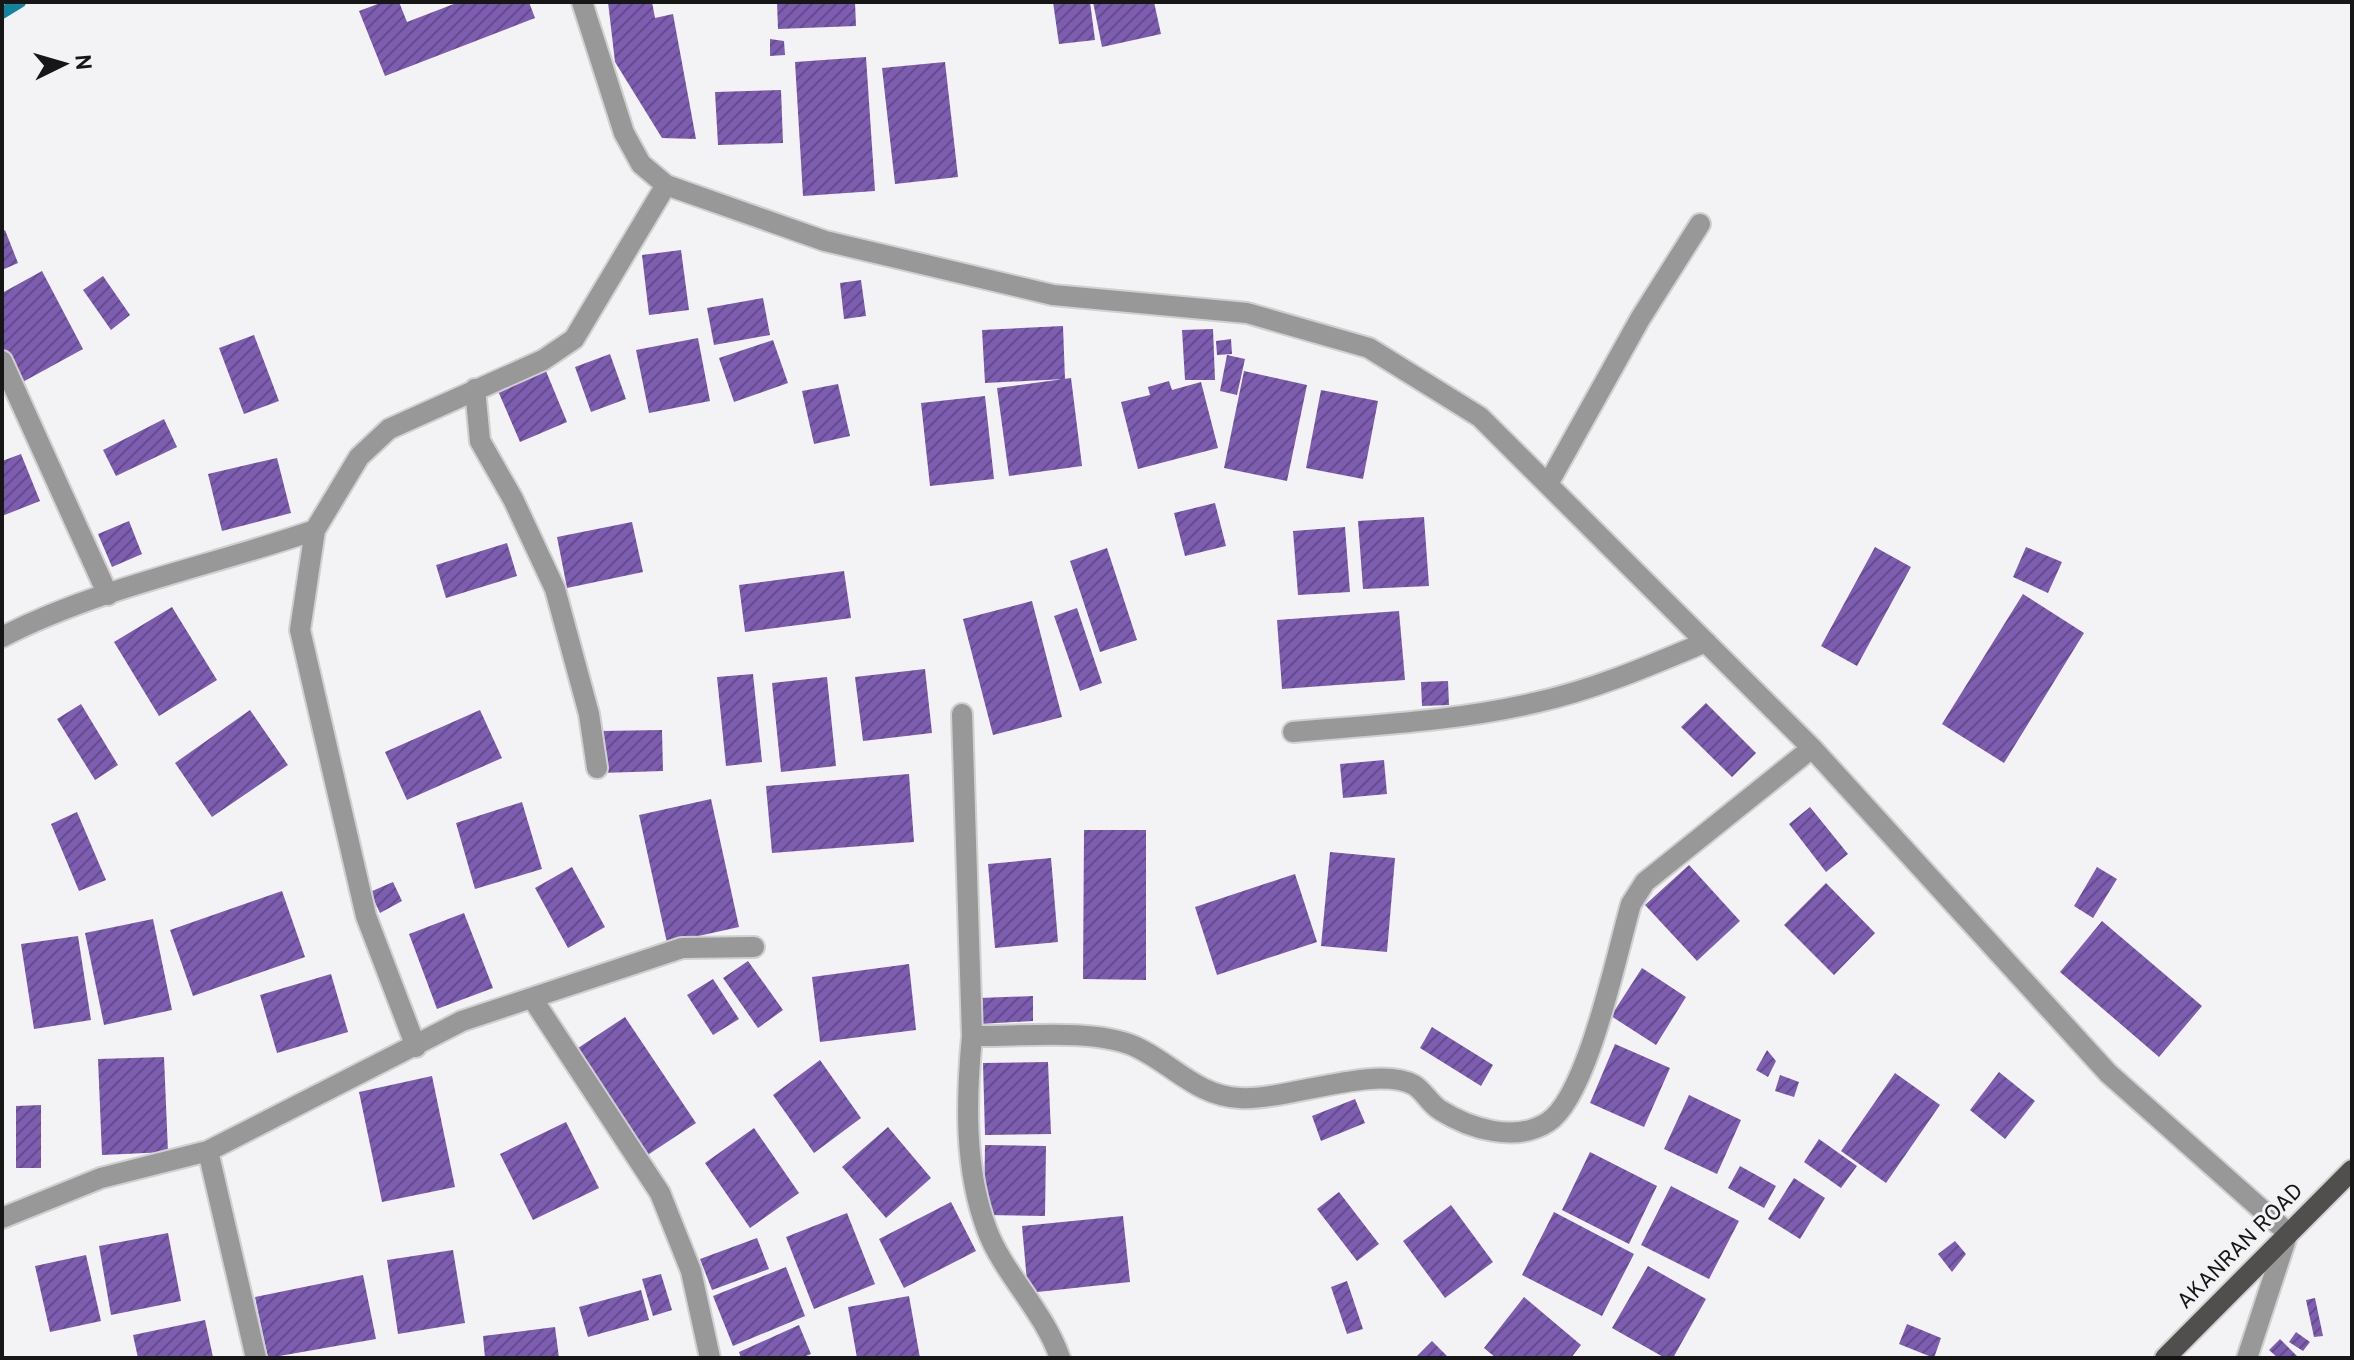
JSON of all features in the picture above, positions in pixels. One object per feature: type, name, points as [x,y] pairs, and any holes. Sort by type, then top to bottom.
[{"type":"main road","name":"AKANRAN ROAD","points":[[2165,1358],[2352,1170]]},
{"type":"street","points":[[582,2],[624,133],[641,164],[666,185],[825,241],[1053,295],[1247,313],[1369,348],[1480,417],[1812,748],[2108,1073],[2288,1233],[2247,1358]]},
{"type":"street","points":[[641,164],[647,217]]},
{"type":"street","points":[[416,1047],[366,916],[300,630],[315,530],[359,457],[389,429],[543,360],[574,339],[666,185]]},
{"type":"street","points":[[1548,484],[1640,319],[1700,224]]},
{"type":"street","points":[[2,361],[108,595]]},
{"type":"street","points":[[475,389],[480,441],[513,499],[555,589],[589,714],[597,768]]},
{"type":"street","points":[[2,637],[108,595],[315,530]]},
{"type":"street","points":[[1293,732],[1410,722],[1538,702],[1639,671],[1706,642]]},
{"type":"street","points":[[962,714],[972,1036],[967,1087],[969,1150],[988,1231],[1053,1337],[1060,1358]]},
{"type":"street","points":[[972,1036],[1108,1038],[1136,1047],[1201,1090],[1225,1098],[1254,1099],[1362,1080],[1393,1080],[1414,1085],[1439,1110],[1495,1132],[1519,1133],[1549,1122],[1563,1107],[1585,1066],[1631,904],[1645,882],[1812,748]]},
{"type":"street","points":[[2,1218],[101,1178],[208,1151],[462,1021],[682,948],[754,947]]},
{"type":"street","points":[[532,998],[660,1193],[691,1271],[710,1358]]},
{"type":"street","points":[[208,1151],[256,1358]]},
{"type":"building","points":[[383,2],[399,2],[407,22],[459,2],[529,2],[535,18],[385,76],[359,11]]},
{"type":"building","points":[[608,2],[652,2],[655,18],[673,14],[696,139],[662,138],[615,62]]},
{"type":"building","points":[[777,2],[855,2],[856,26],[778,29]]},
{"type":"building","points":[[1053,2],[1090,2],[1095,40],[1059,44]]},
{"type":"building","points":[[1093,2],[1154,2],[1161,34],[1102,47]]},
{"type":"building","points":[[770,39],[784,41],[785,55],[770,56]]},
{"type":"building","points":[[866,57],[875,191],[803,196],[795,62]]},
{"type":"building","points":[[945,62],[958,177],[895,184],[882,68]]},
{"type":"building","points":[[781,90],[783,143],[718,145],[715,92]]},
{"type":"building","points":[[5,230],[18,263],[2,270],[2,232]]},
{"type":"building","points":[[681,250],[689,310],[649,315],[642,255]]},
{"type":"building","points":[[42,271],[83,349],[19,384],[2,352],[2,293]]},
{"type":"building","points":[[103,276],[130,315],[111,330],[83,290]]},
{"type":"building","points":[[861,280],[866,316],[844,319],[840,283]]},
{"type":"building","points":[[763,298],[770,335],[714,345],[707,308]]},
{"type":"building","points":[[1063,326],[1065,379],[985,383],[982,330]]},
{"type":"building","points":[[1213,329],[1215,380],[1185,380],[1182,330]]},
{"type":"building","points":[[254,335],[279,401],[244,414],[219,348]]},
{"type":"building","points":[[698,338],[710,401],[649,413],[636,350]]},
{"type":"building","points":[[1231,339],[1232,354],[1217,355],[1216,341]]},
{"type":"building","points":[[773,340],[788,383],[734,402],[719,358]]},
{"type":"building","points":[[610,354],[626,399],[591,412],[575,367]]},
{"type":"building","points":[[1227,355],[1245,359],[1237,395],[1220,391]]},
{"type":"building","points":[[546,371],[567,422],[520,442],[498,391]]},
{"type":"building","points":[[1244,371],[1307,385],[1287,481],[1224,468]]},
{"type":"building","points":[[1071,378],[1082,466],[1009,476],[997,388]]},
{"type":"building","points":[[1169,381],[1172,390],[1201,382],[1218,448],[1138,469],[1121,402],[1150,395],[1148,387]]},
{"type":"building","points":[[838,384],[850,436],[814,444],[802,391]]},
{"type":"building","points":[[1321,390],[1378,401],[1363,479],[1306,468]]},
{"type":"building","points":[[985,396],[994,479],[930,486],[921,403]]},
{"type":"building","points":[[164,419],[177,447],[116,476],[103,450]]},
{"type":"building","points":[[21,454],[40,501],[2,516],[2,461]]},
{"type":"building","points":[[277,458],[291,513],[222,531],[208,474]]},
{"type":"building","points":[[1215,503],[1226,546],[1185,556],[1174,513]]},
{"type":"building","points":[[1424,517],[1429,586],[1363,589],[1358,521]]},
{"type":"building","points":[[129,521],[142,554],[112,567],[98,534]]},
{"type":"building","points":[[632,522],[643,572],[567,588],[557,537]]},
{"type":"building","points":[[1345,527],[1350,592],[1298,595],[1293,531]]},
{"type":"building","points":[[507,543],[517,576],[446,598],[436,565]]},
{"type":"building","points":[[1875,547],[1911,567],[1857,666],[1821,646]]},
{"type":"building","points":[[2026,547],[2062,562],[2048,593],[2013,577]]},
{"type":"building","points":[[1107,548],[1137,640],[1100,652],[1070,561]]},
{"type":"building","points":[[844,571],[851,618],[745,632],[739,585]]},
{"type":"building","points":[[2023,594],[2084,633],[2004,763],[1942,724]]},
{"type":"building","points":[[1032,601],[1062,717],[993,735],[963,619]]},
{"type":"building","points":[[172,607],[217,680],[159,716],[114,642]]},
{"type":"building","points":[[1077,608],[1102,683],[1080,691],[1054,616]]},
{"type":"building","points":[[1399,611],[1405,680],[1282,689],[1277,620]]},
{"type":"building","points":[[925,669],[932,733],[863,741],[855,677]]},
{"type":"building","points":[[753,674],[762,762],[726,766],[717,677]]},
{"type":"building","points":[[827,677],[836,766],[781,772],[772,683]]},
{"type":"building","points":[[1448,681],[1449,705],[1422,706],[1421,682]]},
{"type":"building","points":[[1706,703],[1756,753],[1732,777],[1681,727]]},
{"type":"building","points":[[81,704],[118,765],[95,780],[57,719]]},
{"type":"building","points":[[250,710],[288,765],[212,817],[175,763]]},
{"type":"building","points":[[480,710],[502,758],[407,800],[385,752]]},
{"type":"building","points":[[662,730],[663,771],[601,773],[600,731]]},
{"type":"building","points":[[1384,760],[1387,794],[1343,798],[1340,764]]},
{"type":"building","points":[[909,774],[914,842],[772,853],[766,786]]},
{"type":"building","points":[[711,799],[739,927],[667,943],[639,815]]},
{"type":"building","points":[[522,802],[542,869],[475,889],[456,823]]},
{"type":"building","points":[[1810,807],[1848,854],[1826,872],[1789,824]]},
{"type":"building","points":[[77,812],[106,880],[79,891],[51,824]]},
{"type":"building","points":[[1084,830],[1146,830],[1146,980],[1083,979]]},
{"type":"building","points":[[1330,852],[1395,858],[1387,952],[1321,946]]},
{"type":"building","points":[[1051,858],[1058,942],[995,948],[988,864]]},
{"type":"building","points":[[1689,865],[1740,921],[1697,961],[1645,905]]},
{"type":"building","points":[[572,867],[605,927],[568,948],[535,888]]},
{"type":"building","points":[[2097,867],[2117,879],[2093,918],[2074,906]]},
{"type":"building","points":[[1295,874],[1317,942],[1217,975],[1195,907]]},
{"type":"building","points":[[393,882],[402,901],[380,913],[370,892]]},
{"type":"building","points":[[1826,883],[1875,933],[1834,975],[1784,925]]},
{"type":"building","points":[[282,891],[305,957],[193,996],[170,930]]},
{"type":"building","points":[[464,913],[493,988],[437,1009],[409,934]]},
{"type":"building","points":[[153,919],[172,1010],[104,1025],[85,933]]},
{"type":"building","points":[[2102,921],[2202,1006],[2159,1057],[2060,972]]},
{"type":"building","points":[[78,936],[91,1020],[34,1029],[21,944]]},
{"type":"building","points":[[748,961],[783,1010],[758,1028],[723,978]]},
{"type":"building","points":[[909,964],[916,1030],[820,1042],[812,977]]},
{"type":"building","points":[[1642,968],[1686,997],[1656,1045],[1611,1016]]},
{"type":"building","points":[[331,974],[348,1032],[277,1053],[260,995]]},
{"type":"building","points":[[713,979],[739,1019],[713,1035],[687,995]]},
{"type":"building","points":[[1033,996],[1033,1021],[980,1024],[979,998]]},
{"type":"building","points":[[625,1017],[696,1123],[643,1158],[572,1052]]},
{"type":"building","points":[[1432,1027],[1493,1065],[1481,1086],[1420,1048]]},
{"type":"building","points":[[1615,1044],[1670,1068],[1644,1127],[1590,1103]]},
{"type":"building","points":[[1767,1050],[1776,1061],[1768,1077],[1756,1070]]},
{"type":"building","points":[[164,1057],[168,1152],[102,1155],[98,1059]]},
{"type":"building","points":[[820,1060],[861,1118],[814,1153],[773,1095]]},
{"type":"building","points":[[1048,1062],[1051,1134],[985,1135],[983,1063]]},
{"type":"building","points":[[1999,1072],[2035,1101],[2005,1139],[1970,1110]]},
{"type":"building","points":[[1895,1073],[1940,1105],[1886,1183],[1841,1151]]},
{"type":"building","points":[[1780,1075],[1799,1082],[1794,1097],[1775,1091]]},
{"type":"building","points":[[432,1076],[455,1187],[382,1202],[359,1092]]},
{"type":"building","points":[[1689,1095],[1741,1120],[1717,1174],[1664,1149]]},
{"type":"building","points":[[1355,1099],[1365,1123],[1321,1141],[1312,1116]]},
{"type":"building","points":[[41,1105],[41,1168],[16,1168],[16,1106]]},
{"type":"building","points":[[566,1122],[599,1188],[533,1220],[500,1154]]},
{"type":"building","points":[[888,1127],[931,1178],[886,1218],[842,1167]]},
{"type":"building","points":[[754,1128],[799,1193],[750,1228],[705,1163]]},
{"type":"building","points":[[1819,1139],[1857,1166],[1841,1188],[1804,1162]]},
{"type":"building","points":[[985,1145],[1046,1146],[1045,1216],[984,1215]]},
{"type":"building","points":[[1590,1152],[1657,1186],[1629,1244],[1562,1210]]},
{"type":"building","points":[[1740,1166],[1776,1186],[1764,1208],[1728,1188]]},
{"type":"building","points":[[1794,1178],[1825,1198],[1800,1239],[1768,1219]]},
{"type":"building","points":[[1671,1186],[1739,1221],[1709,1279],[1641,1245]]},
{"type":"building","points":[[1339,1192],[1379,1244],[1357,1261],[1317,1209]]},
{"type":"building","points":[[951,1202],[976,1251],[904,1288],[879,1239]]},
{"type":"building","points":[[1451,1205],[1493,1262],[1445,1298],[1403,1241]]},
{"type":"building","points":[[1554,1212],[1634,1254],[1602,1316],[1522,1275]]},
{"type":"building","points":[[847,1213],[875,1284],[814,1309],[786,1237]]},
{"type":"building","points":[[1123,1216],[1130,1282],[1028,1293],[1022,1226]]},
{"type":"building","points":[[168,1233],[181,1301],[111,1315],[99,1246]]},
{"type":"building","points":[[757,1238],[769,1269],[712,1290],[700,1259]]},
{"type":"building","points":[[1955,1241],[1966,1254],[1952,1272],[1938,1254]]},
{"type":"building","points":[[453,1250],[465,1323],[398,1334],[387,1260]]},
{"type":"building","points":[[86,1255],[101,1321],[50,1332],[35,1266]]},
{"type":"building","points":[[1648,1266],[1706,1299],[1673,1358],[1665,1358],[1612,1328]]},
{"type":"building","points":[[786,1267],[805,1316],[733,1346],[713,1296]]},
{"type":"building","points":[[661,1274],[672,1310],[653,1316],[642,1279]]},
{"type":"building","points":[[363,1275],[376,1339],[268,1358],[255,1297]]},
{"type":"building","points":[[1347,1281],[1363,1329],[1347,1334],[1331,1287]]},
{"type":"building","points":[[641,1290],[649,1320],[588,1337],[579,1307]]},
{"type":"building","points":[[909,1296],[920,1358],[857,1358],[848,1307]]},
{"type":"building","points":[[1524,1297],[1581,1345],[1571,1358],[1496,1358],[1484,1348]]},
{"type":"building","points":[[2315,1298],[2323,1336],[2314,1337],[2306,1300]]},
{"type":"building","points":[[205,1320],[213,1357],[138,1358],[133,1335]]},
{"type":"building","points":[[1907,1324],[1941,1338],[1934,1358],[1899,1344]]},
{"type":"building","points":[[799,1325],[811,1354],[801,1358],[741,1358],[739,1352]]},
{"type":"building","points":[[555,1327],[559,1358],[485,1358],[483,1336]]},
{"type":"building","points":[[2296,1332],[2310,1342],[2303,1351],[2289,1342]]},
{"type":"building","points":[[2280,1339],[2299,1358],[2278,1358],[2269,1350]]},
{"type":"building","points":[[1432,1341],[1449,1358],[1415,1358]]},
{"type":"waterway","points":[[2,13],[20,2]]}]
